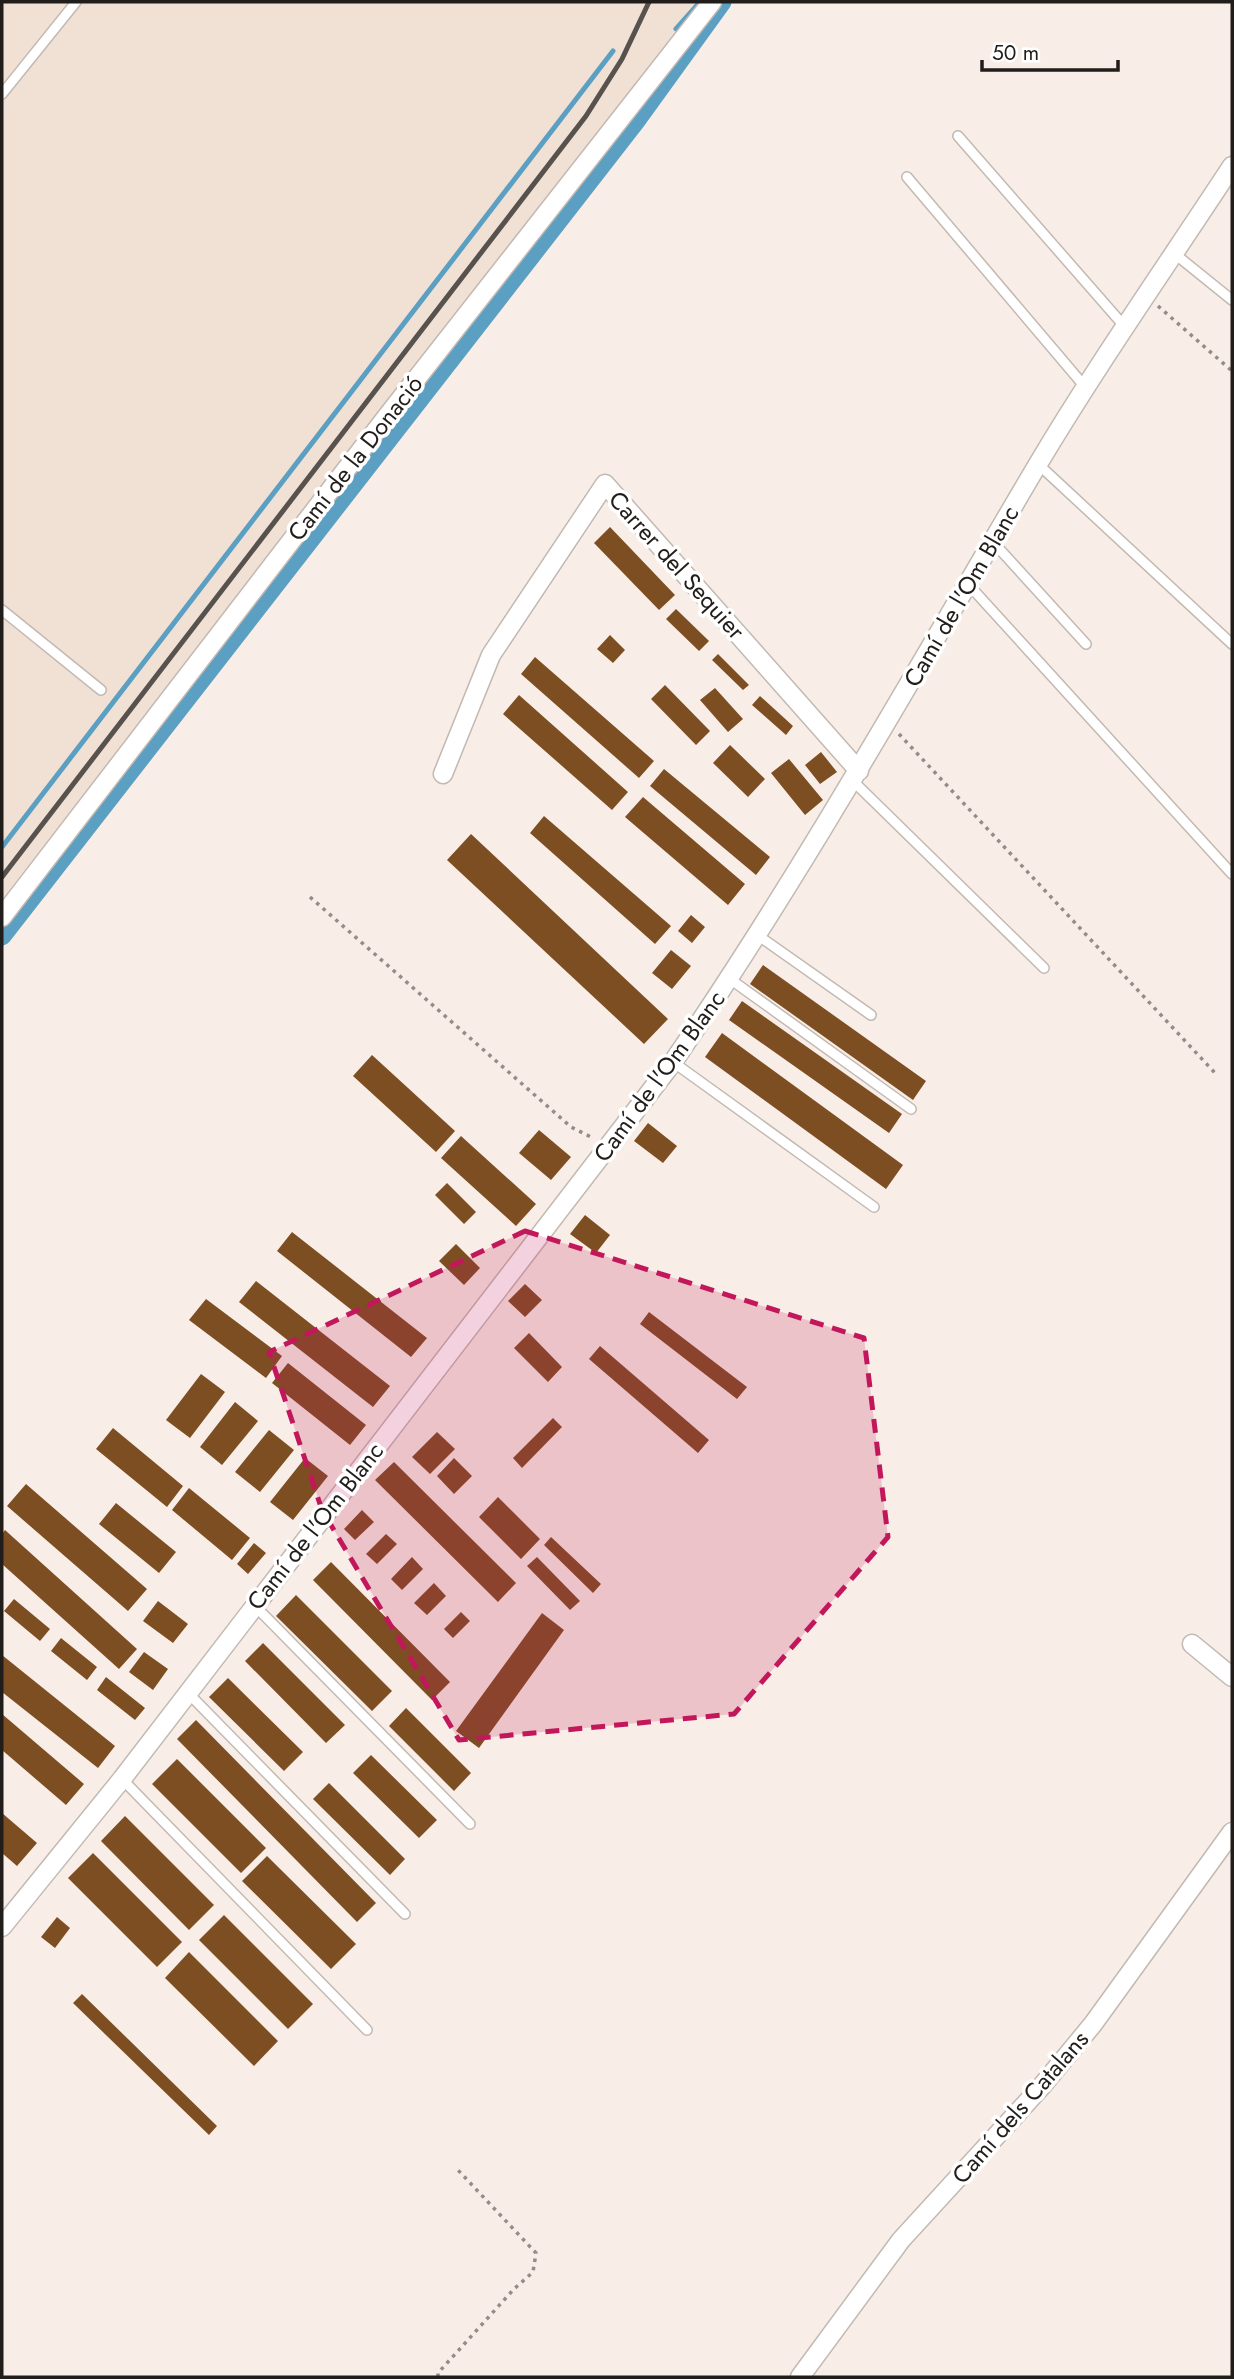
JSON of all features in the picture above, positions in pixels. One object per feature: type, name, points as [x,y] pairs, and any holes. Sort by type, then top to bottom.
[{"type":"street","name":"Camí de la Donació","points":[[2,917],[396,405],[712,2]]},
{"type":"street","name":"Camí de l'Om Blanc","points":[[2,1927],[122,1779],[673,1062],[730,979],[856,776],[1038,464],[1232,166]]},
{"type":"street","name":"Carrer del Sequier","points":[[443,774],[491,655],[605,484],[856,776]]},
{"type":"street","points":[[1192,1644],[1232,1676]]},
{"type":"street","name":"Camí dels Catalans","points":[[800,2377],[901,2240],[1041,2087],[1093,2024],[1232,1832]]},
{"type":"lane","points":[[2,94],[76,2]]},
{"type":"lane","points":[[958,136],[1126,328]]},
{"type":"lane","points":[[907,177],[1086,388]]},
{"type":"lane","points":[[1175,254],[1232,300]]},
{"type":"lane","points":[[1038,464],[1232,643]]},
{"type":"lane","points":[[993,542],[1086,643]]},
{"type":"lane","points":[[968,584],[1232,874]]},
{"type":"lane","points":[[2,610],[101,690]]},
{"type":"lane","points":[[856,776],[1044,968]]},
{"type":"lane","points":[[757,934],[871,1015]]},
{"type":"lane","points":[[730,979],[911,1109]]},
{"type":"lane","points":[[673,1062],[874,1207]]},
{"type":"lane","points":[[254,1605],[470,1824]]},
{"type":"lane","points":[[188,1693],[405,1914]]},
{"type":"lane","points":[[122,1779],[367,2030]]},
{"type":"path","points":[[1147,296],[1232,371]]},
{"type":"path","points":[[888,722],[1215,1073]]},
{"type":"path","points":[[310,897],[571,1127],[608,1146]]},
{"type":"path","points":[[438,2377],[438,2373],[505,2298],[533,2272],[536,2253],[457,2169]]},
{"type":"highlighted area","points":[[525,1231],[864,1338],[888,1537],[734,1714],[459,1740],[322,1510],[269,1352]]},
{"type":"shaded area","points":[[2,2],[711,2],[2,932]]},
{"type":"building","points":[[610,527],[675,595],[659,610],[594,543]]},
{"type":"building","points":[[676,609],[709,641],[699,651],[666,619]]},
{"type":"building","points":[[610,635],[625,650],[613,663],[597,649]]},
{"type":"building","points":[[718,654],[749,685],[743,690],[712,660]]},
{"type":"building","points":[[535,657],[654,761],[639,778],[521,674]]},
{"type":"building","points":[[665,685],[710,731],[696,745],[651,699]]},
{"type":"building","points":[[715,688],[743,719],[728,732],[700,700]]},
{"type":"building","points":[[519,695],[628,792],[612,810],[503,714]]},
{"type":"building","points":[[760,696],[793,726],[786,735],[752,705]]},
{"type":"building","points":[[730,745],[765,779],[748,797],[713,763]]},
{"type":"building","points":[[821,752],[837,772],[820,784],[805,765]]},
{"type":"building","points":[[789,759],[823,800],[805,815],[771,773]]},
{"type":"building","points":[[664,769],[770,857],[756,875],[650,786]]},
{"type":"building","points":[[643,797],[745,884],[728,905],[625,817]]},
{"type":"building","points":[[544,816],[671,926],[655,944],[530,833]]},
{"type":"building","points":[[471,834],[668,1019],[644,1044],[447,860]]},
{"type":"building","points":[[691,915],[705,927],[692,943],[678,931]]},
{"type":"building","points":[[671,950],[691,966],[672,989],[652,973]]},
{"type":"building","points":[[763,965],[926,1081],[913,1100],[750,984]]},
{"type":"building","points":[[742,1001],[902,1114],[889,1133],[729,1020]]},
{"type":"building","points":[[722,1033],[903,1165],[886,1189],[705,1057]]},
{"type":"building","points":[[372,1055],[455,1131],[436,1152],[353,1076]]},
{"type":"building","points":[[648,1123],[677,1146],[663,1163],[634,1141]]},
{"type":"building","points":[[539,1130],[571,1157],[551,1180],[519,1153]]},
{"type":"building","points":[[461,1136],[536,1204],[516,1226],[441,1158]]},
{"type":"building","points":[[447,1183],[476,1212],[464,1224],[435,1195]]},
{"type":"building","points":[[585,1215],[610,1235],[596,1253],[570,1234]]},
{"type":"building","points":[[292,1232],[427,1338],[411,1357],[277,1251]]},
{"type":"building","points":[[456,1244],[480,1268],[464,1285],[439,1261]]},
{"type":"building","points":[[256,1281],[390,1386],[373,1407],[239,1302]]},
{"type":"building","points":[[525,1284],[542,1300],[525,1317],[508,1301]]},
{"type":"building","points":[[206,1299],[282,1356],[266,1378],[189,1320]]},
{"type":"building","points":[[649,1312],[747,1387],[737,1399],[640,1324]]},
{"type":"building","points":[[529,1333],[562,1367],[548,1382],[514,1348]]},
{"type":"building","points":[[600,1346],[709,1440],[698,1453],[589,1359]]},
{"type":"building","points":[[288,1363],[366,1425],[350,1445],[272,1383]]},
{"type":"building","points":[[201,1374],[225,1392],[190,1438],[166,1420]]},
{"type":"building","points":[[235,1402],[258,1421],[222,1465],[200,1447]]},
{"type":"building","points":[[553,1418],[562,1427],[522,1468],[513,1458]]},
{"type":"building","points":[[113,1428],[183,1486],[167,1507],[96,1449]]},
{"type":"building","points":[[269,1430],[294,1450],[260,1492],[235,1472]]},
{"type":"building","points":[[437,1432],[455,1449],[430,1474],[412,1457]]},
{"type":"building","points":[[305,1458],[328,1476],[293,1520],[270,1502]]},
{"type":"building","points":[[454,1458],[472,1476],[454,1494],[437,1476]]},
{"type":"building","points":[[394,1462],[516,1583],[498,1602],[375,1480]]},
{"type":"building","points":[[26,1484],[147,1589],[128,1611],[7,1506]]},
{"type":"building","points":[[189,1488],[250,1538],[232,1560],[172,1510]]},
{"type":"building","points":[[498,1497],[540,1539],[521,1559],[479,1517]]},
{"type":"building","points":[[116,1503],[176,1552],[159,1573],[99,1524]]},
{"type":"building","points":[[362,1510],[374,1522],[355,1540],[344,1529]]},
{"type":"building","points":[[5,1530],[137,1649],[119,1669],[2,1564],[2,1534]]},
{"type":"building","points":[[386,1534],[397,1544],[377,1564],[366,1554]]},
{"type":"building","points":[[551,1537],[601,1584],[593,1593],[544,1545]]},
{"type":"building","points":[[254,1543],[266,1553],[248,1574],[237,1564]]},
{"type":"building","points":[[412,1557],[423,1569],[402,1590],[391,1579]]},
{"type":"building","points":[[537,1557],[580,1601],[570,1610],[527,1566]]},
{"type":"building","points":[[331,1562],[450,1682],[432,1700],[313,1580]]},
{"type":"building","points":[[434,1583],[446,1596],[427,1615],[414,1603]]},
{"type":"building","points":[[296,1595],[392,1691],[372,1711],[276,1616]]},
{"type":"building","points":[[14,1599],[50,1629],[40,1641],[4,1611]]},
{"type":"building","points":[[158,1601],[188,1624],[173,1643],[143,1621]]},
{"type":"building","points":[[461,1612],[470,1621],[453,1638],[444,1629]]},
{"type":"building","points":[[542,1613],[564,1630],[479,1748],[456,1731]]},
{"type":"building","points":[[61,1638],[97,1667],[87,1680],[51,1651]]},
{"type":"building","points":[[263,1643],[345,1725],[326,1743],[245,1661]]},
{"type":"building","points":[[144,1652],[168,1669],[153,1690],[129,1672]]},
{"type":"building","points":[[2,1655],[115,1746],[98,1768],[2,1692]]},
{"type":"building","points":[[106,1677],[145,1708],[135,1720],[97,1690]]},
{"type":"building","points":[[228,1678],[303,1752],[284,1771],[209,1697]]},
{"type":"building","points":[[406,1708],[471,1773],[454,1791],[389,1726]]},
{"type":"building","points":[[2,1714],[84,1784],[66,1805],[2,1750]]},
{"type":"building","points":[[196,1720],[376,1903],[357,1922],[177,1739]]},
{"type":"building","points":[[371,1755],[437,1820],[419,1838],[353,1773]]},
{"type":"building","points":[[177,1759],[266,1848],[241,1873],[152,1784]]},
{"type":"building","points":[[329,1783],[405,1859],[390,1875],[313,1799]]},
{"type":"building","points":[[2,1813],[37,1843],[17,1866],[2,1853]]},
{"type":"building","points":[[125,1816],[214,1905],[189,1930],[101,1841]]},
{"type":"building","points":[[93,1853],[182,1942],[157,1967],[68,1878]]},
{"type":"building","points":[[267,1856],[356,1944],[331,1969],[242,1881]]},
{"type":"building","points":[[224,1915],[313,2004],[288,2029],[199,1940]]},
{"type":"building","points":[[57,1917],[70,1928],[55,1948],[41,1937]]},
{"type":"building","points":[[189,1952],[278,2041],[254,2066],[165,1978]]},
{"type":"building","points":[[82,1994],[217,2126],[209,2135],[73,2003]]},
{"type":"waterway","points":[[676,29],[700,2]]},
{"type":"waterway","points":[[2,936],[636,121],[722,2]]},
{"type":"waterway","points":[[2,847],[613,51]]},
{"type":"railway","points":[[2,877],[586,116],[622,59],[649,2]]}]
